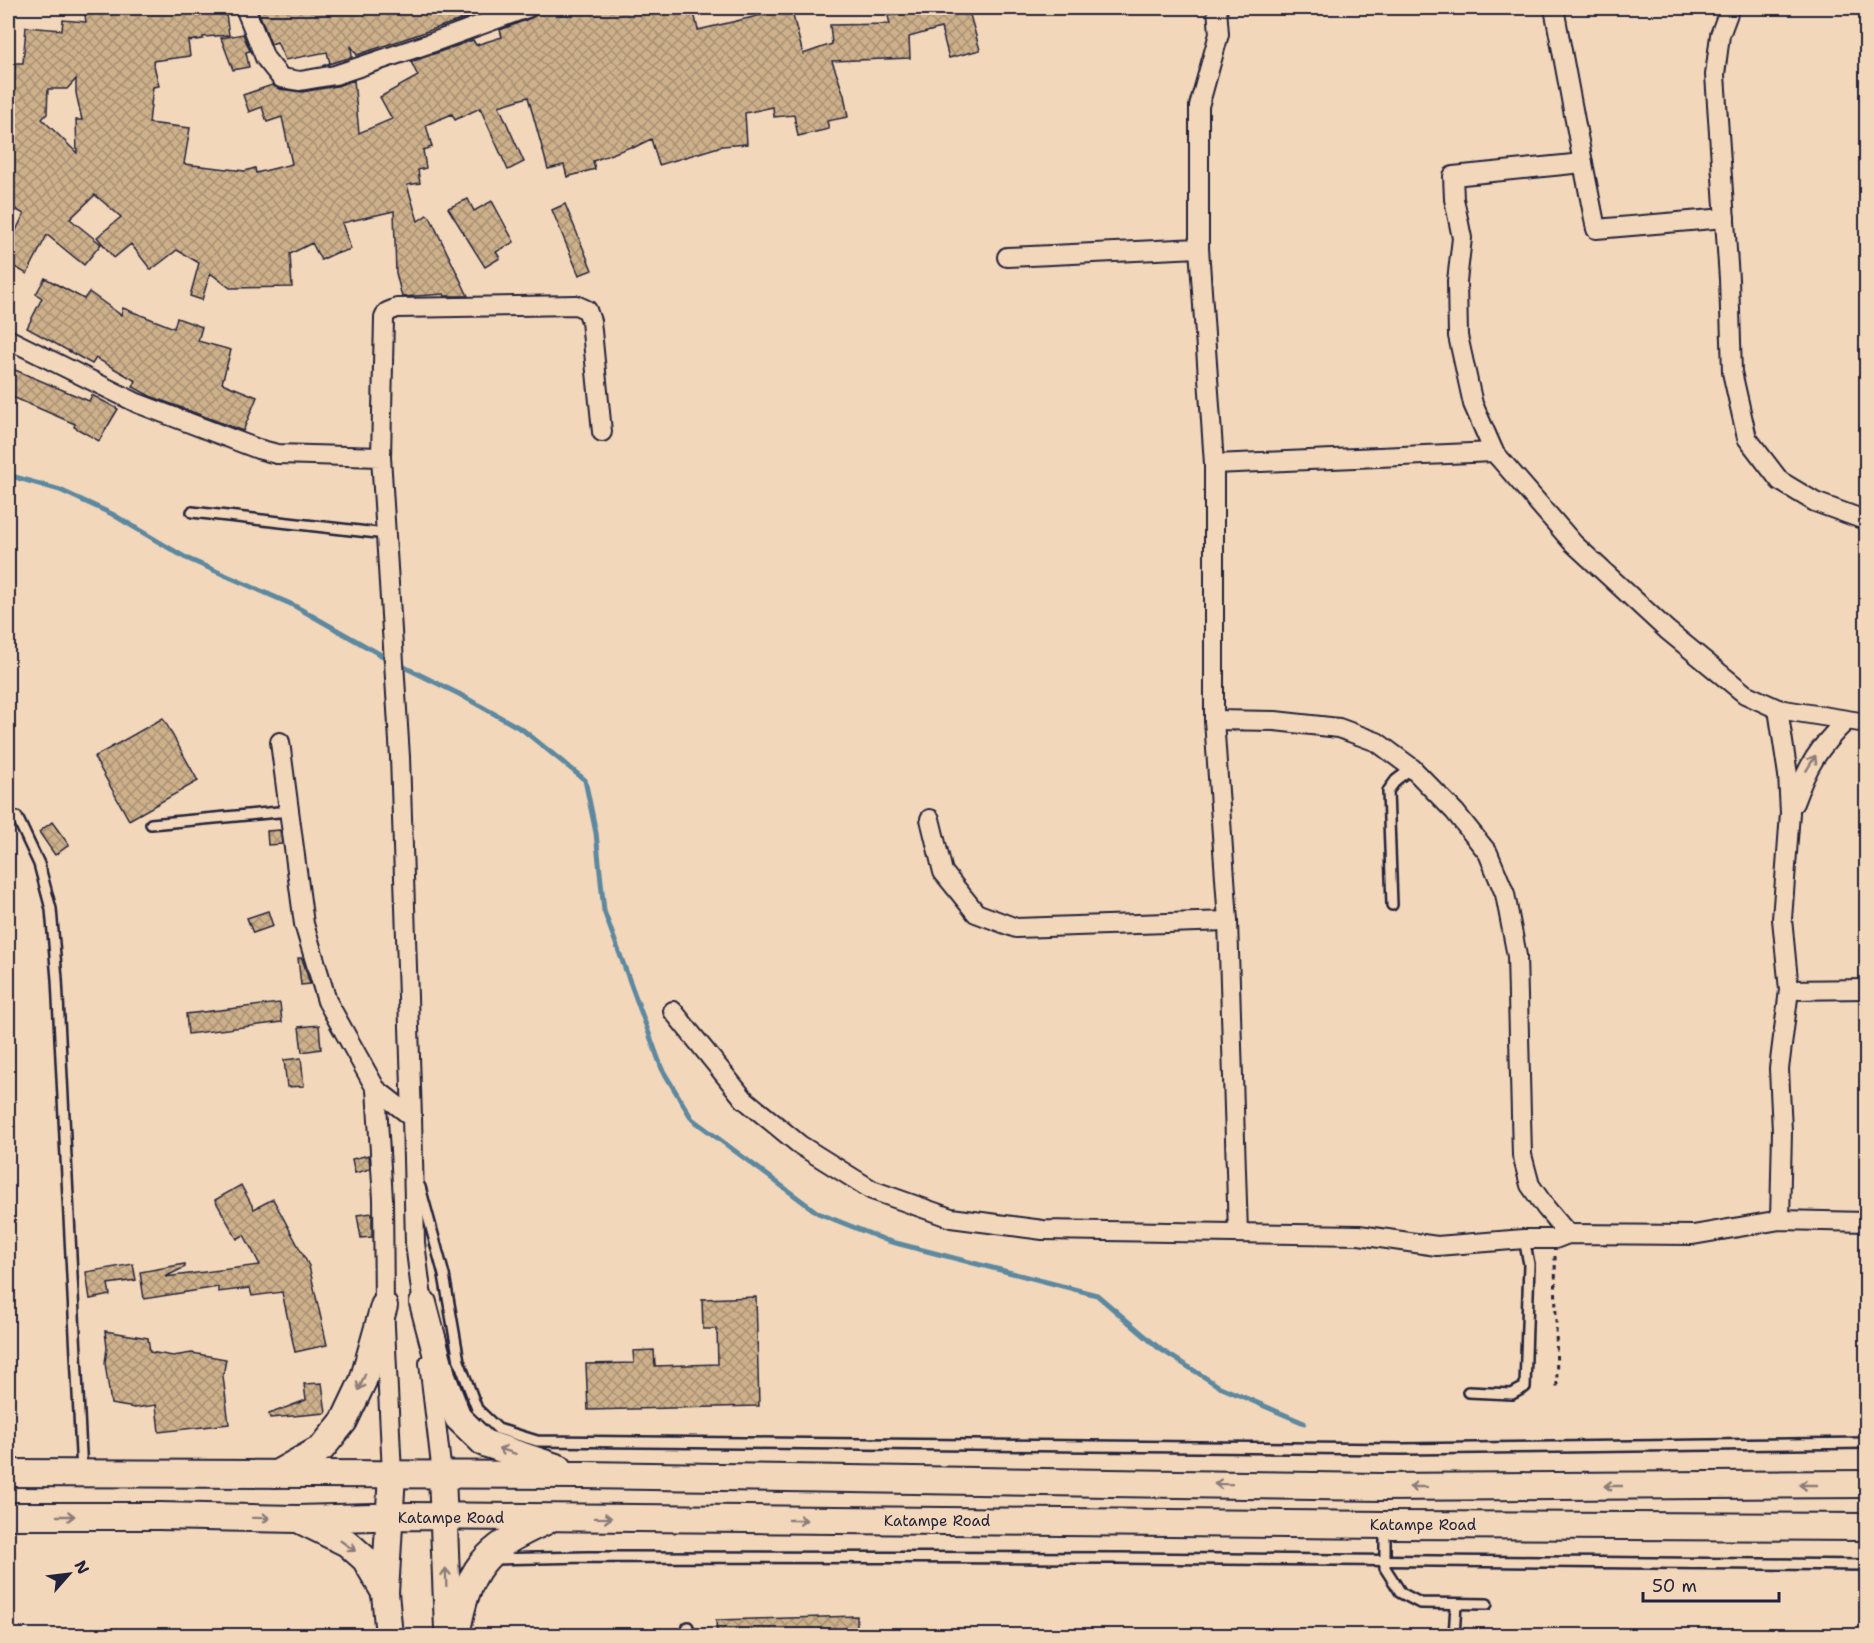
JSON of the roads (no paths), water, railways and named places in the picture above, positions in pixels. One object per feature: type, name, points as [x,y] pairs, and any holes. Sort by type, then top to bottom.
[{"type":"main road","points":[[423,1303],[443,1379],[458,1418],[484,1443],[582,1475]]},
{"type":"main road","points":[[275,1475],[322,1448],[344,1420],[363,1381],[384,1306]]},
{"type":"main road","points":[[8,1473],[582,1475],[1381,1487],[1866,1484]]},
{"type":"main road","points":[[389,1635],[385,1593],[392,1474]]},
{"type":"main road","points":[[442,1474],[448,1635]]},
{"type":"main road","name":"Katampe Road","points":[[8,1516],[297,1519],[554,1517],[1866,1527]]},
{"type":"main road","points":[[456,1635],[468,1586],[483,1559],[513,1536],[554,1517]]},
{"type":"main road","points":[[297,1519],[347,1543],[365,1559],[385,1593]]},
{"type":"street","points":[[245,8],[265,58],[281,78],[300,81],[335,75],[527,8]]},
{"type":"street","points":[[1217,8],[1220,34],[1199,106],[1199,248],[1214,464],[1214,720],[1228,921],[1238,1233]]},
{"type":"street","points":[[1554,8],[1596,229],[1725,218]]},
{"type":"street","points":[[1730,8],[1720,35],[1715,75],[1730,279],[1732,372],[1747,438],[1780,481],[1815,502],[1859,518],[1866,518]]},
{"type":"street","points":[[1583,163],[1453,176],[1454,199],[1462,238],[1457,281],[1458,336],[1473,404],[1494,452],[1574,543],[1667,630],[1745,694],[1778,709],[1866,723]]},
{"type":"street","points":[[1006,257],[1199,248]]},
{"type":"street","points":[[442,1474],[415,1243],[400,757],[381,457],[384,318],[387,312],[398,308],[576,305],[587,310],[591,321],[602,432]]},
{"type":"street","points":[[8,339],[137,403],[258,449],[277,454],[381,457]]},
{"type":"street","points":[[1214,464],[1494,452]]},
{"type":"street","points":[[1778,709],[1791,813],[1782,920],[1789,990],[1779,1069],[1782,1131],[1780,1220]]},
{"type":"street","points":[[1214,720],[1275,721],[1339,728],[1377,742],[1413,768],[1455,812],[1488,853],[1504,894],[1517,956],[1522,1155],[1530,1185],[1561,1237]]},
{"type":"street","points":[[1791,813],[1804,776],[1825,741],[1846,721]]},
{"type":"street","points":[[280,742],[304,924],[327,1001],[376,1089],[412,1117]]},
{"type":"street","points":[[930,819],[943,872],[976,913],[1016,928],[1228,921]]},
{"type":"street","points":[[1789,990],[1866,989]]},
{"type":"street","points":[[674,1011],[744,1099],[800,1145],[872,1190],[951,1218],[1042,1230],[1359,1235],[1437,1246],[1561,1237],[1693,1235],[1780,1220],[1866,1222]]},
{"type":"street","points":[[376,1089],[383,1199],[384,1306],[392,1474]]},
{"type":"lane","points":[[192,512],[386,534]]},
{"type":"lane","points":[[1392,905],[1388,790],[1396,780],[1413,768]]},
{"type":"lane","points":[[152,824],[289,812]]},
{"type":"lane","points":[[17,817],[39,864],[51,909],[57,979],[82,1473]]},
{"type":"lane","points":[[413,1162],[444,1275],[459,1361],[477,1409],[498,1430],[537,1441],[1403,1449],[1866,1443]]},
{"type":"lane","points":[[1468,1392],[1512,1394],[1525,1387],[1529,1264],[1524,1239]]},
{"type":"lane","points":[[1385,1525],[1385,1568],[1401,1593],[1420,1603],[1487,1604]]},
{"type":"lane","points":[[483,1559],[599,1557],[1384,1560],[1866,1565]]},
{"type":"lane","points":[[1454,1635],[1456,1604]]},
{"type":"waterway","points":[[8,475],[60,490],[112,514],[186,558],[293,605],[390,660]]},
{"type":"waterway","points":[[398,664],[459,694],[523,730],[585,780],[596,833],[604,911],[662,1069],[692,1119],[818,1213],[888,1241],[1097,1295],[1160,1349],[1220,1387],[1304,1423]]}]
